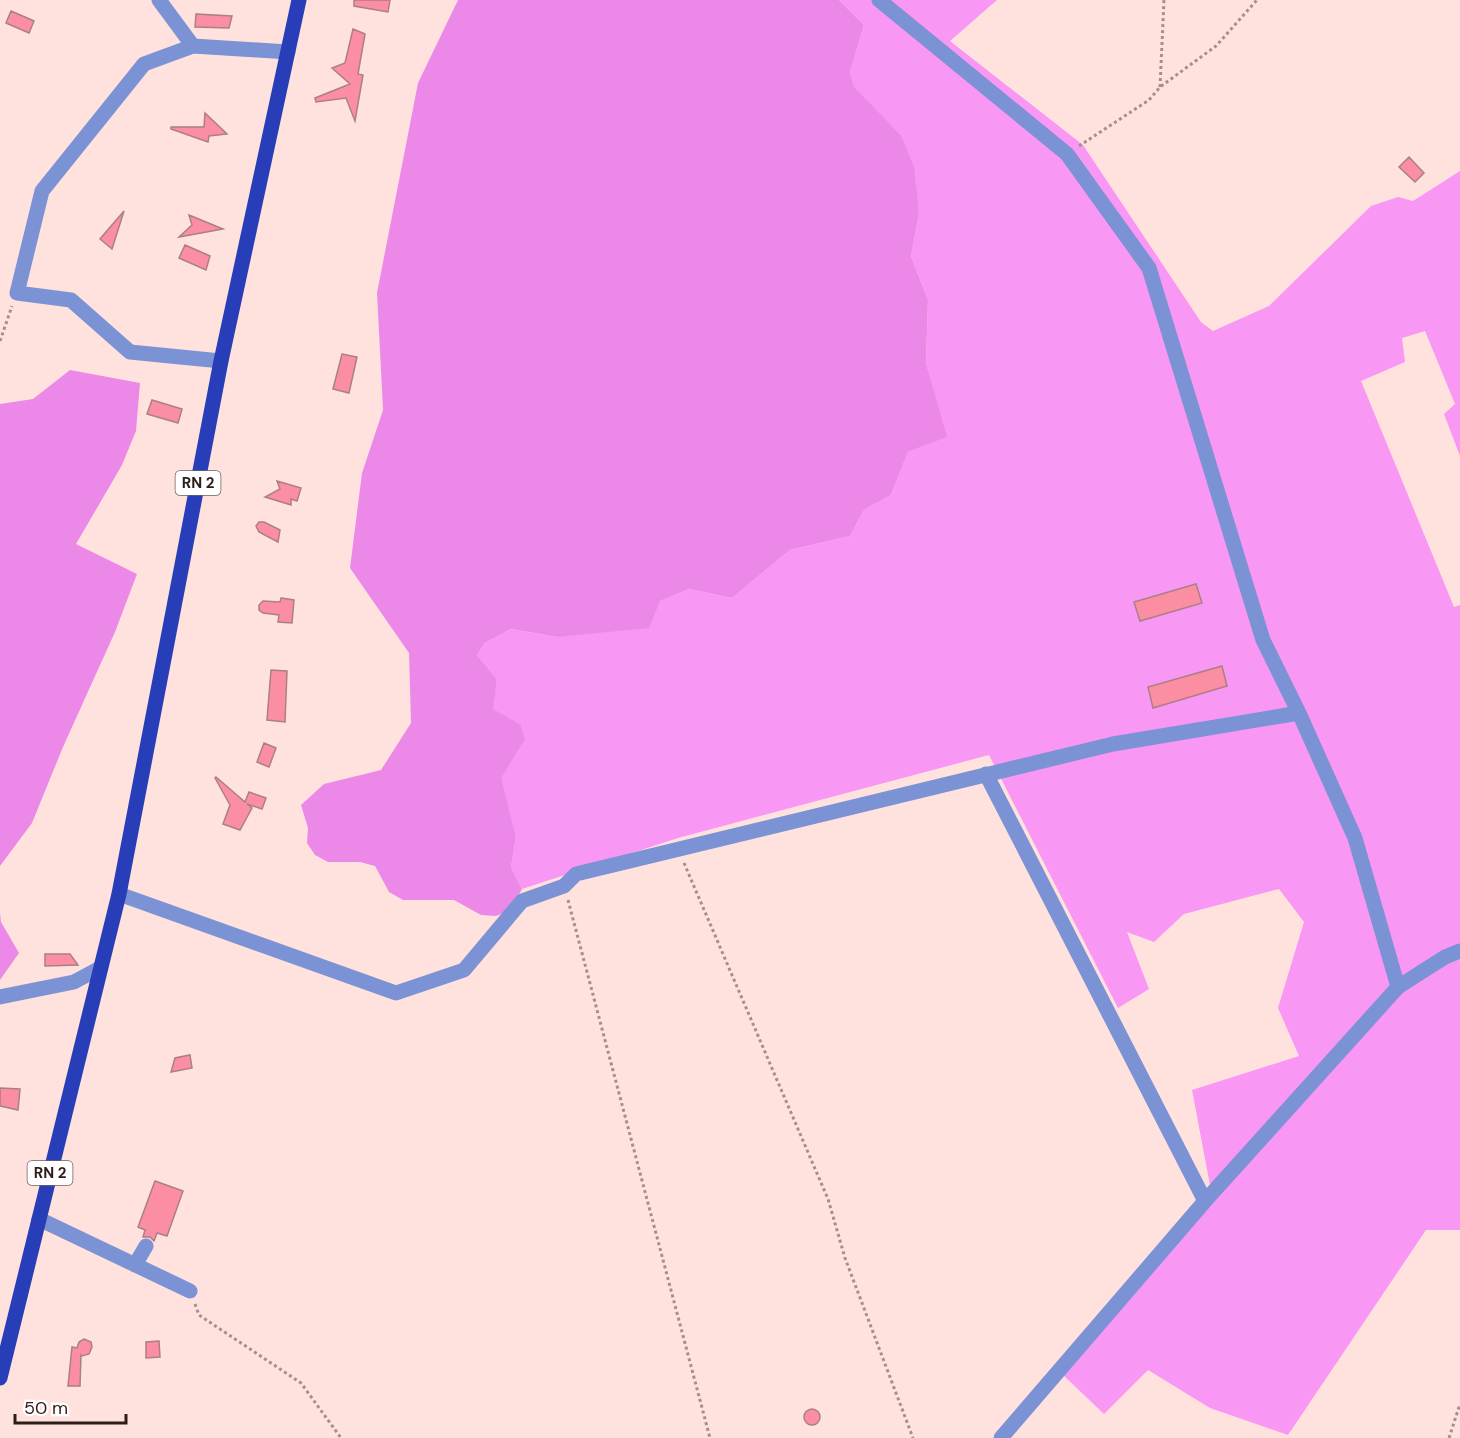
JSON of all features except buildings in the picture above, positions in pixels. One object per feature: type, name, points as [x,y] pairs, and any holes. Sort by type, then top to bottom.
[{"type":"main road","name":"RN 2","points":[[0,1378],[119,894],[221,361],[299,0]]},
{"type":"street","points":[[159,0],[193,46]]},
{"type":"street","points":[[879,0],[1067,154],[1149,268],[1263,640],[1299,713],[1355,838],[1398,987]]},
{"type":"street","points":[[221,361],[130,352],[71,300],[17,293],[42,191],[144,64],[193,46],[288,52]]},
{"type":"street","points":[[119,894],[396,993],[464,970],[522,901],[564,886],[576,874],[1113,744],[1299,713]]},
{"type":"street","points":[[986,774],[1204,1201]]},
{"type":"street","points":[[1001,1438],[1204,1201],[1398,987],[1445,957],[1460,951]]},
{"type":"street","points":[[0,997],[74,982],[100,968]]},
{"type":"street","points":[[39,1219],[190,1291]]},
{"type":"street","points":[[135,1265],[146,1245]]},
{"type":"path","points":[[1160,87],[1164,0]]},
{"type":"path","points":[[1067,154],[1149,100],[1160,87],[1216,46],[1257,0]]},
{"type":"path","points":[[0,341],[17,293]]},
{"type":"path","points":[[678,851],[828,1199],[845,1258],[913,1438]]},
{"type":"path","points":[[564,886],[710,1438]]},
{"type":"path","points":[[190,1291],[199,1315],[301,1383],[341,1438]]},
{"type":"path","points":[[1449,1438],[1460,1404]]},
{"type":"shaded area","points":[[458,0],[839,0],[864,25],[850,72],[854,87],[901,135],[914,167],[919,213],[911,256],[928,300],[926,363],[947,437],[908,452],[891,495],[864,510],[850,536],[790,550],[732,598],[689,589],[660,601],[649,628],[557,637],[511,629],[485,643],[477,655],[497,679],[493,709],[520,724],[525,739],[501,778],[516,837],[511,867],[522,889],[511,910],[496,916],[481,915],[454,900],[403,900],[389,892],[375,866],[360,862],[328,862],[315,855],[307,843],[308,828],[301,805],[324,784],[381,770],[411,723],[409,653],[350,568],[362,473],[383,410],[377,293],[418,83]]},
{"type":"shaded area","points":[[839,0],[997,0],[950,41],[1083,145],[1201,322],[1213,331],[1269,306],[1371,206],[1398,197],[1413,201],[1460,171],[1460,456],[1444,414],[1455,404],[1425,331],[1402,338],[1405,362],[1361,381],[1454,607],[1460,605],[1460,1230],[1426,1230],[1288,1435],[1210,1408],[1148,1370],[1104,1414],[1061,1373],[1213,1201],[1192,1090],[1299,1056],[1278,1008],[1304,922],[1279,889],[1184,914],[1154,942],[1127,932],[1149,989],[1118,1008],[989,755],[678,838],[522,889],[511,867],[516,837],[500,778],[520,724],[492,709],[497,679],[477,655],[485,643],[511,629],[557,637],[689,589],[732,598],[790,550],[850,536],[864,510],[891,495],[908,452],[946,437],[926,363],[928,300],[911,256],[919,213],[901,135],[854,88],[850,72],[864,25]]},
{"type":"shaded area","points":[[70,370],[140,383],[136,431],[122,465],[76,544],[137,574],[115,632],[63,747],[32,823],[0,866],[0,404],[33,399]]},
{"type":"shaded area","points":[[0,913],[1,922],[19,953],[0,980]]}]
